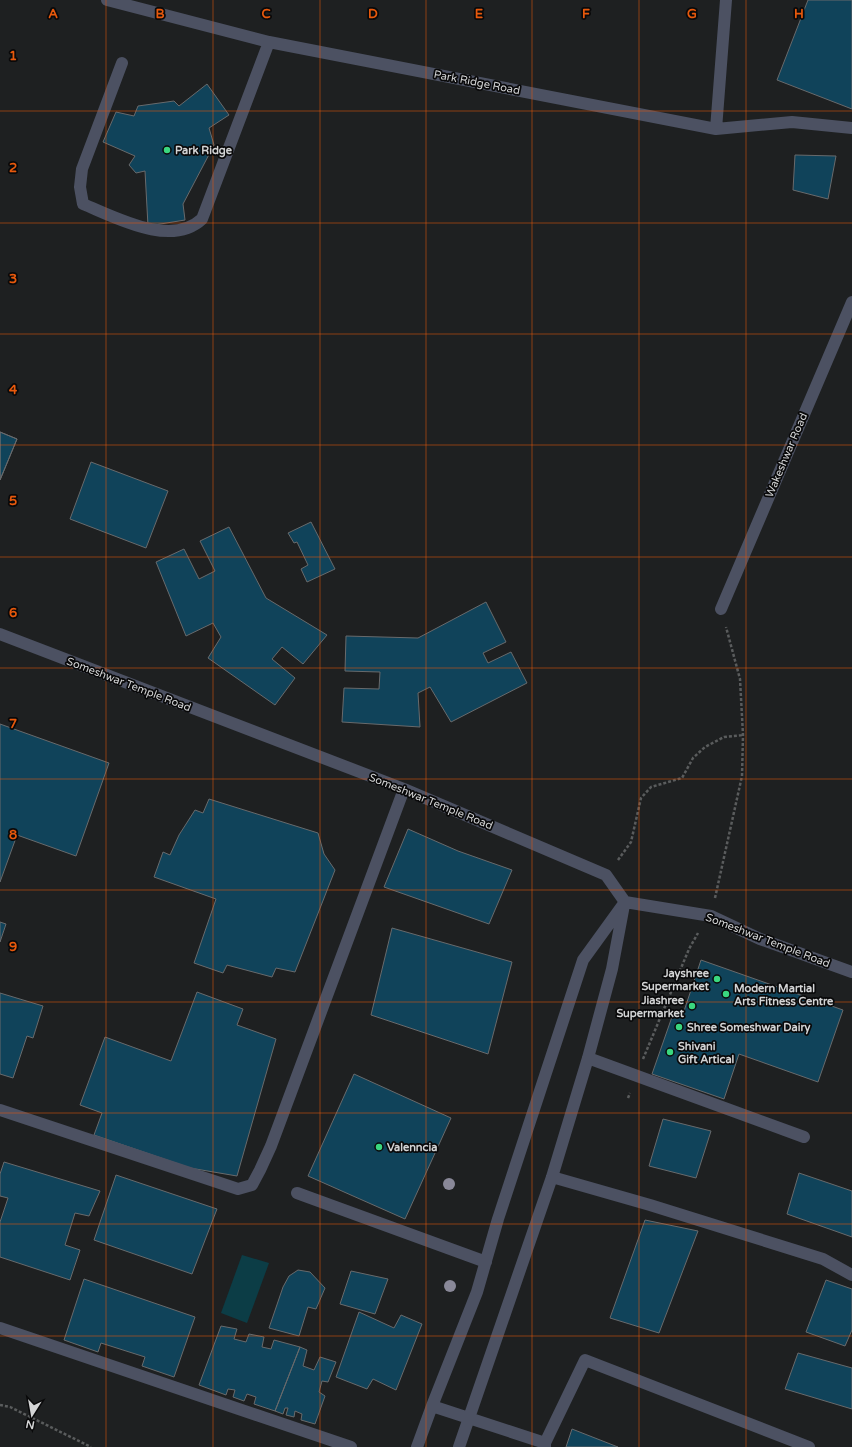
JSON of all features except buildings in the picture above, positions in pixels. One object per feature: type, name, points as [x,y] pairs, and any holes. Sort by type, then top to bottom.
[{"type":"street","name":"Park Ridge Road","points":[[107,0],[269,42],[716,129],[792,122],[852,128]]},
{"type":"street","points":[[716,129],[726,0]]},
{"type":"street","points":[[122,63],[82,169],[80,186],[83,204],[140,228],[162,231],[184,229],[195,226],[202,219],[269,42]]},
{"type":"street","name":"Wakeshwar Road","points":[[721,609],[852,302]]},
{"type":"street","name":"Someshwar Temple Road","points":[[0,634],[404,788],[606,874]]},
{"type":"street","points":[[0,1110],[238,1189],[252,1185],[270,1146],[404,788]]},
{"type":"street","points":[[459,1447],[552,1177],[588,1058],[612,969],[625,902],[606,874]]},
{"type":"street","points":[[417,1447],[477,1292],[498,1220],[583,960],[625,902]]},
{"type":"street","name":"Someshwar Temple Road","points":[[625,902],[711,916],[760,940],[852,972]]},
{"type":"street","points":[[588,1058],[804,1137]]},
{"type":"street","points":[[552,1177],[650,1205],[823,1259],[852,1275]]},
{"type":"street","points":[[297,1193],[486,1262]]},
{"type":"street","points":[[0,1328],[351,1447]]},
{"type":"street","points":[[432,1406],[545,1445],[585,1360],[809,1447]]},
{"type":"path","points":[[711,916],[742,776],[743,735],[740,679],[721,609]]},
{"type":"path","points":[[606,874],[631,842],[641,798],[651,787],[682,778],[693,758],[704,747],[724,737],[743,735]]},
{"type":"path","points":[[628,1098],[636,1075],[689,949],[701,928]]},
{"type":"path","points":[[0,1405],[10,1407],[91,1447]]},
{"type":"water","points":[[242,1255],[269,1263],[247,1323],[221,1313]]},
{"type":"place","name":"Park Ridge","points":[[167,150]]},
{"type":"place","name":"Jayshree Supermarket","points":[[717,979]]},
{"type":"place","name":"Modern Martial Arts Fitness Centre","points":[[726,994]]},
{"type":"place","name":"Jiashree Supermarket","points":[[692,1006]]},
{"type":"place","name":"Shree Someshwar Dairy","points":[[679,1027]]},
{"type":"place","name":"Shivani Gift Artical","points":[[670,1052]]},
{"type":"place","name":"Valenncia","points":[[379,1147]]}]
